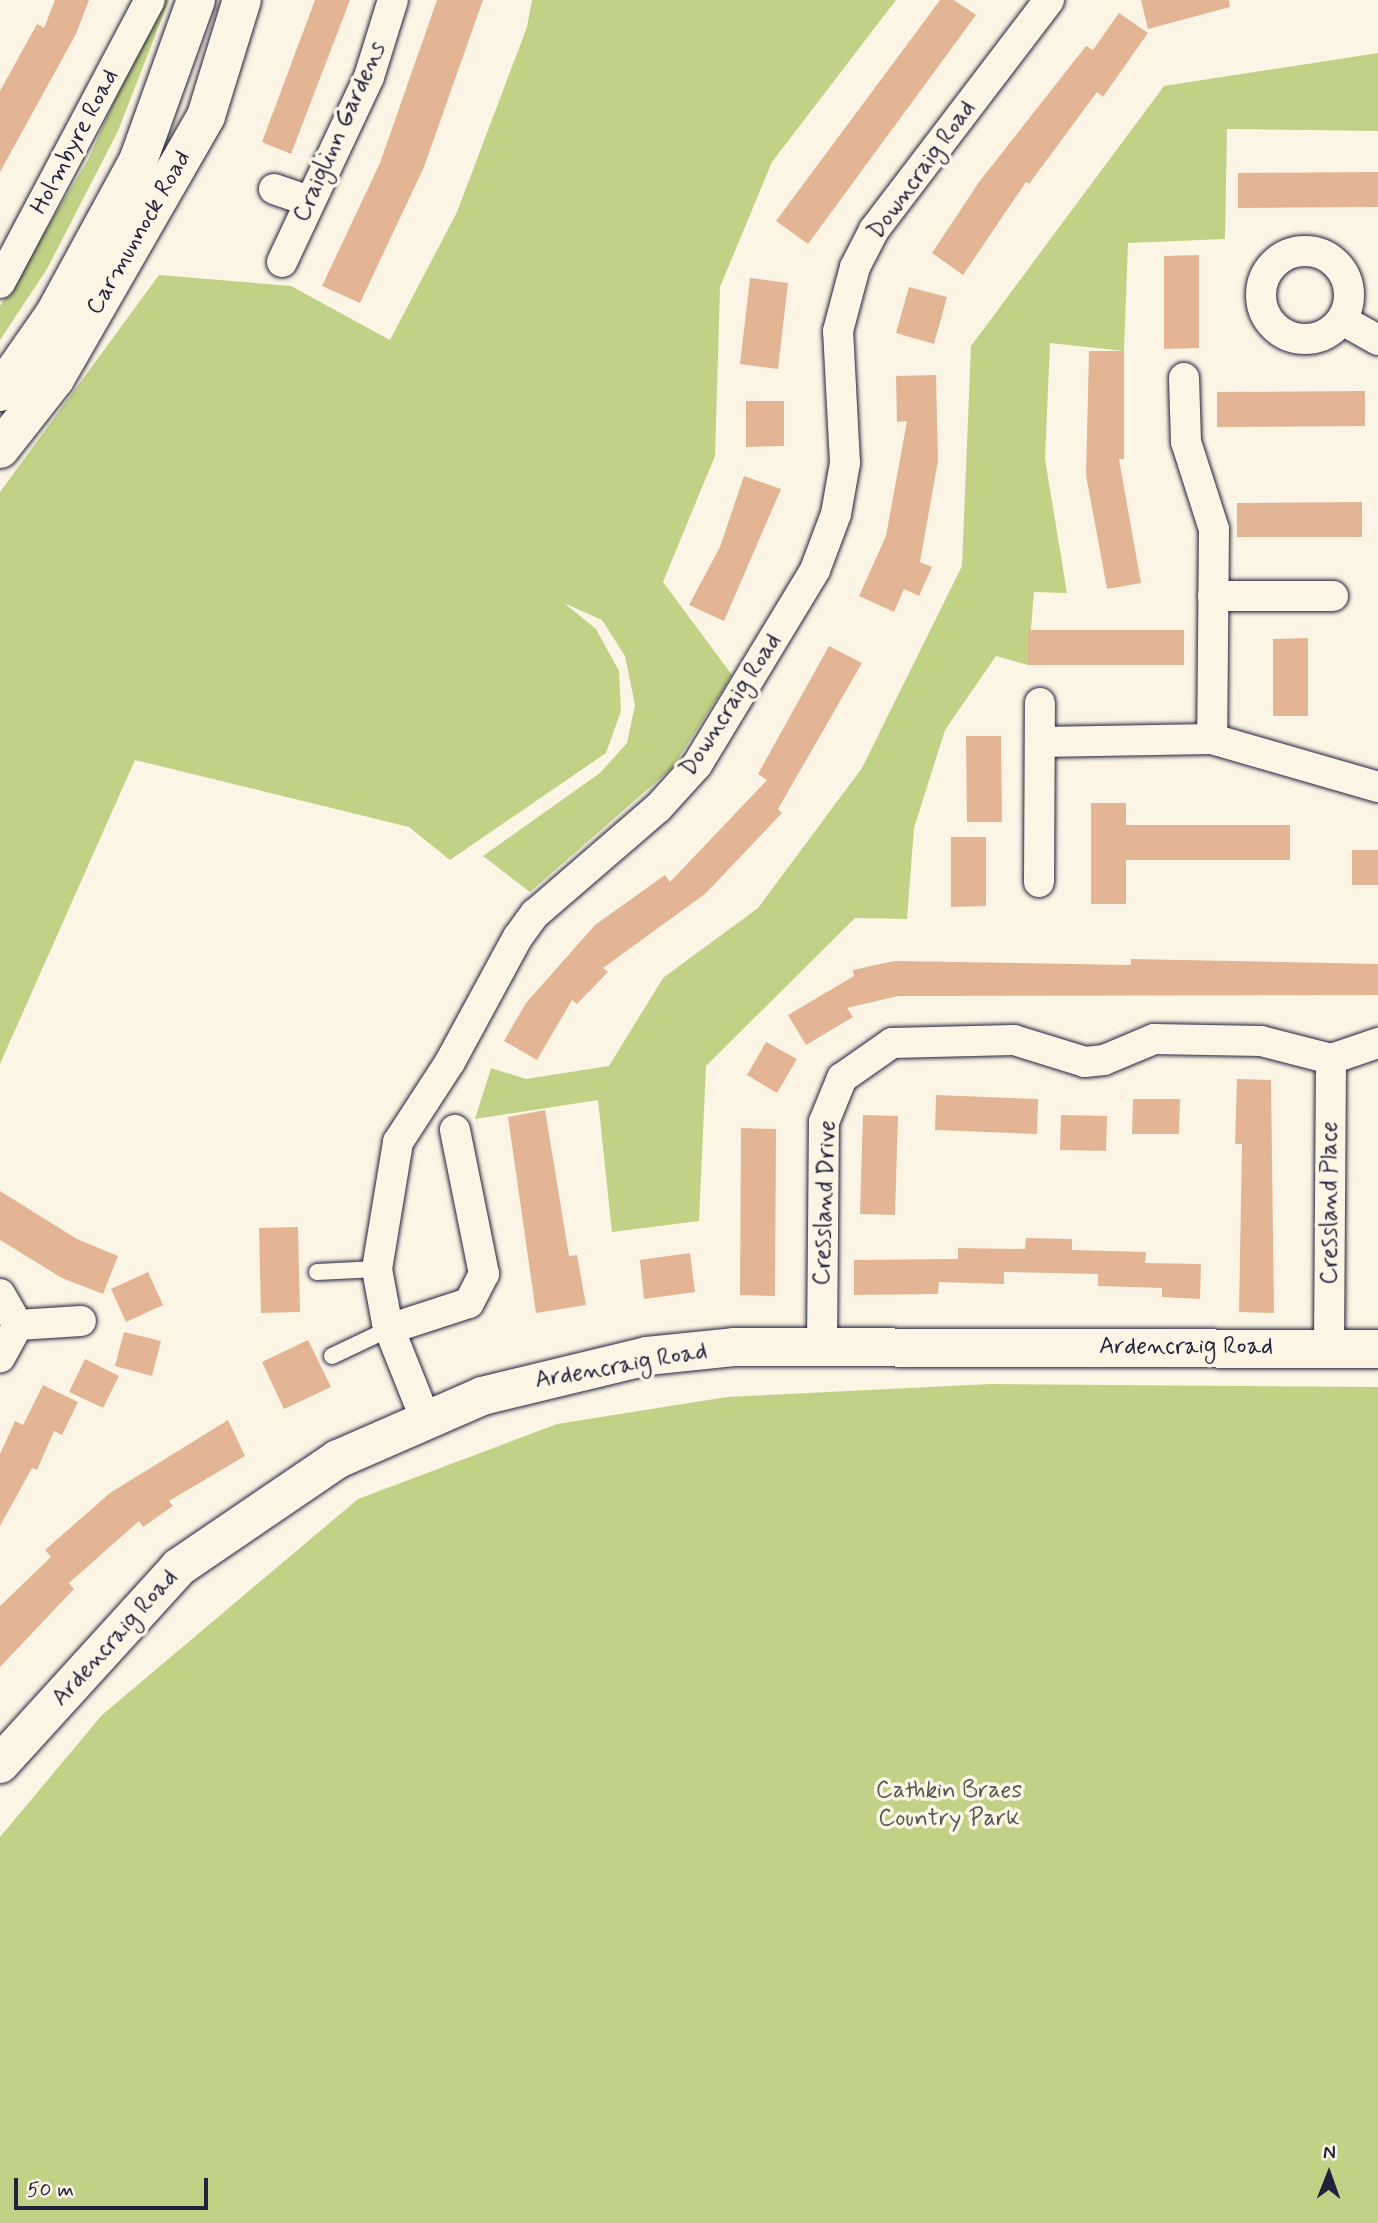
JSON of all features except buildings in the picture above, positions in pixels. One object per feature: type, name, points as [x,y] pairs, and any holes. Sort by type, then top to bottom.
[{"type":"street","name":"Holmbyre Road","points":[[0,283],[150,0]]},
{"type":"street","name":"Carmunnock Road","points":[[0,392],[54,315],[138,161],[196,0]]},
{"type":"street","name":"Carmunnock Road","points":[[0,449],[55,379],[206,116],[242,0]]},
{"type":"street","name":"Craiglinn Gardens","points":[[282,262],[369,77],[393,0]]},
{"type":"street","name":"Downcraig Road","points":[[425,1418],[389,1329],[377,1269],[398,1142],[450,1062],[518,937],[535,914],[658,808],[697,765],[815,570],[836,514],[845,463],[838,331],[855,267],[874,230],[1049,0]]},
{"type":"street","points":[[274,189],[309,201]]},
{"type":"street","points":[[1342,320],[1378,340]]},
{"type":"street","points":[[1184,378],[1186,442],[1213,513],[1212,739]]},
{"type":"street","points":[[1213,596],[1333,596]]},
{"type":"street","points":[[1039,881],[1040,703]]},
{"type":"street","points":[[1040,742],[1212,739],[1378,787]]},
{"type":"street","name":"Cressland Drive","points":[[822,1346],[824,1122],[842,1078],[873,1053],[912,1040],[1014,1040],[1085,1062],[1104,1060],[1154,1039],[1261,1041],[1331,1059]]},
{"type":"street","points":[[1331,1059],[1378,1043]]},
{"type":"street","name":"Cressland Place","points":[[1329,1348],[1331,1059]]},
{"type":"street","points":[[389,1329],[468,1303],[484,1274],[456,1130]]},
{"type":"street","points":[[0,1294],[19,1325]]},
{"type":"street","points":[[19,1325],[81,1321]]},
{"type":"street","points":[[0,1357],[19,1325]]},
{"type":"street","name":"Ardencraig Road","points":[[0,1764],[178,1567],[251,1513],[338,1459],[425,1418],[545,1377],[647,1356],[734,1347],[1378,1349]]},
{"type":"lane","points":[[317,1272],[377,1269]]},
{"type":"lane","points":[[332,1356],[389,1329]]},
{"type":"green space","points":[[159,0],[169,0],[118,131],[47,269],[0,340],[0,306],[88,160]]},
{"type":"green space","points":[[532,0],[896,0],[772,162],[720,287],[715,456],[663,582],[732,675],[672,768],[530,892],[483,856],[600,773],[627,743],[635,705],[625,656],[602,620],[564,603],[596,629],[619,671],[621,711],[606,753],[450,860],[409,827],[135,760],[0,1064],[0,492],[159,275],[291,286],[390,340],[457,212],[527,27]]},
{"type":"green space","points":[[1378,53],[1378,131],[1227,129],[1225,239],[1128,243],[1124,351],[1050,343],[1045,459],[1067,593],[1034,592],[1028,665],[996,656],[945,730],[914,828],[907,919],[855,918],[706,1066],[699,1221],[612,1232],[598,1100],[475,1119],[491,1068],[526,1079],[609,1066],[663,978],[758,908],[862,768],[962,566],[971,346],[1164,86]]},
{"type":"green space","name":"Cathkin Braes Country Park","points":[[991,1384],[1378,1387],[1378,2223],[0,2223],[0,1837],[102,1715],[358,1499],[557,1424],[727,1397]]}]
